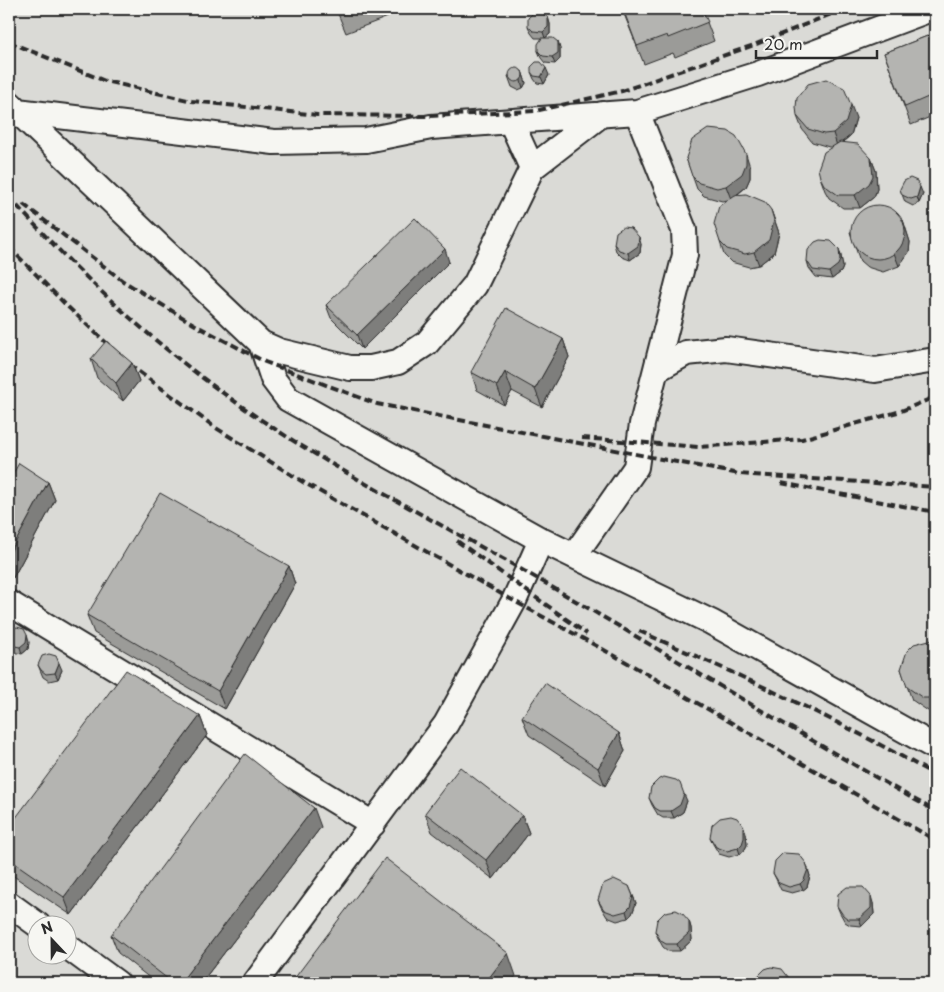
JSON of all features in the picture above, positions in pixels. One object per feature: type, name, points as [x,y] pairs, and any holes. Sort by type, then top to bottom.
[{"type":"lane","points":[[13,107],[274,142],[366,140],[431,127],[637,112],[758,74],[931,9]]},
{"type":"lane","points":[[13,107],[261,343],[279,351],[350,368],[371,368],[398,362],[427,343],[475,285],[532,168],[602,114]]},
{"type":"lane","points":[[574,556],[636,467],[642,424],[685,255],[684,230],[637,112]]},
{"type":"lane","points":[[511,122],[532,168]]},
{"type":"lane","points":[[261,343],[272,379],[288,399],[541,540],[711,622],[935,747]]},
{"type":"lane","points":[[656,370],[686,353],[726,350],[875,370],[935,360]]},
{"type":"lane","points":[[256,983],[446,724],[514,601],[541,540]]},
{"type":"lane","points":[[9,603],[373,824]]},
{"type":"lane","points":[[9,904],[28,918]]},
{"type":"lane","points":[[78,954],[117,983]]},
{"type":"shaded area","points":[[9,9],[935,9],[935,983],[9,983]]},
{"type":"building","points":[[337,9],[355,9],[340,15]]},
{"type":"building","points":[[623,9],[702,9],[708,22],[668,38],[667,35],[637,46]]},
{"type":"building","points":[[540,12],[548,17],[548,27],[543,32],[533,31],[528,26],[528,18],[533,13]]},
{"type":"building","points":[[935,33],[935,94],[905,107],[884,53]]},
{"type":"building","points":[[542,38],[553,38],[558,42],[558,53],[552,57],[543,56],[538,51],[538,44]]},
{"type":"building","points":[[536,62],[541,62],[546,68],[541,77],[534,76],[531,72],[531,67]]},
{"type":"building","points":[[513,68],[519,68],[523,75],[519,82],[513,82],[509,78],[509,72]]},
{"type":"building","points":[[826,79],[844,88],[851,105],[846,122],[833,133],[824,134],[808,129],[797,116],[796,107],[797,98],[808,84]]},
{"type":"building","points":[[708,129],[728,131],[736,136],[746,154],[746,164],[742,174],[726,186],[717,188],[699,183],[692,176],[686,158],[692,140]]},
{"type":"building","points":[[840,142],[858,144],[871,158],[873,176],[869,184],[855,195],[838,195],[824,185],[820,177],[818,169],[824,152]]},
{"type":"building","points":[[910,178],[917,181],[920,187],[917,197],[911,199],[902,195],[900,189],[904,181]]},
{"type":"building","points":[[746,194],[765,202],[771,210],[774,220],[769,240],[754,252],[745,254],[727,249],[720,242],[714,224],[719,206],[735,195]]},
{"type":"building","points":[[878,205],[888,207],[897,213],[903,222],[905,232],[903,242],[897,251],[888,257],[878,259],[868,257],[859,251],[853,242],[851,232],[853,222],[859,213],[868,207]]},
{"type":"building","points":[[415,218],[445,249],[357,335],[326,305]]},
{"type":"building","points":[[623,227],[631,228],[639,237],[638,246],[628,253],[619,250],[614,244],[616,232]]},
{"type":"building","points":[[820,240],[831,241],[839,249],[840,260],[838,265],[829,272],[813,270],[807,261],[808,250],[815,242]]},
{"type":"building","points":[[506,308],[563,339],[535,389],[505,372],[497,386],[471,372]]},
{"type":"building","points":[[106,341],[132,363],[116,383],[91,359]]},
{"type":"building","points":[[19,463],[48,482],[9,554],[9,481]]},
{"type":"building","points":[[160,493],[289,566],[218,691],[87,615]]},
{"type":"building","points":[[17,627],[24,629],[27,635],[26,642],[20,647],[10,645],[9,642],[10,629]]},
{"type":"building","points":[[935,640],[935,697],[923,698],[907,687],[901,669],[907,651],[914,644]]},
{"type":"building","points":[[49,654],[56,656],[59,663],[55,673],[46,674],[38,665],[42,656]]},
{"type":"building","points":[[126,670],[200,716],[64,897],[9,859],[9,827]]},
{"type":"building","points":[[545,683],[619,733],[598,768],[522,717]]},
{"type":"building","points":[[245,754],[314,808],[180,983],[173,983],[111,935]]},
{"type":"building","points":[[460,767],[522,815],[486,860],[425,813]]},
{"type":"building","points":[[664,777],[680,783],[684,794],[680,805],[671,811],[660,811],[655,808],[649,798],[651,787]]},
{"type":"building","points":[[731,816],[737,818],[744,827],[744,838],[738,848],[727,851],[716,847],[710,837],[712,825],[720,818]]},
{"type":"building","points":[[783,853],[799,854],[806,863],[808,869],[804,880],[800,884],[789,887],[779,883],[773,873],[775,861]]},
{"type":"building","points":[[385,858],[508,953],[485,983],[291,983]]},
{"type":"building","points":[[614,879],[629,886],[633,896],[630,907],[626,911],[615,914],[604,910],[598,900],[603,884]]},
{"type":"building","points":[[847,887],[863,887],[871,896],[871,908],[859,919],[848,919],[837,906],[838,894]]},
{"type":"building","points":[[676,910],[682,913],[689,921],[689,933],[677,944],[666,944],[661,941],[655,931],[657,920],[665,912]]},
{"type":"building","points":[[771,967],[782,969],[789,978],[790,983],[757,983],[757,977],[765,969]]},
{"type":"railway","points":[[9,42],[105,81],[192,101],[317,115],[430,116],[535,111],[622,91],[754,45],[844,9]]},
{"type":"railway","points":[[9,197],[89,280],[146,332],[206,380],[273,428],[386,495],[538,579],[935,811]]},
{"type":"railway","points":[[23,204],[123,281],[197,326],[265,362],[377,404],[739,474],[935,487]]},
{"type":"railway","points":[[9,247],[68,307],[131,366],[216,428],[303,482],[628,663],[935,840]]},
{"type":"railway","points":[[582,438],[699,447],[802,439],[901,411],[935,397]]},
{"type":"railway","points":[[781,483],[935,512]]},
{"type":"railway","points":[[457,541],[587,634]]},
{"type":"railway","points":[[639,631],[789,699],[862,735],[935,775]]}]
